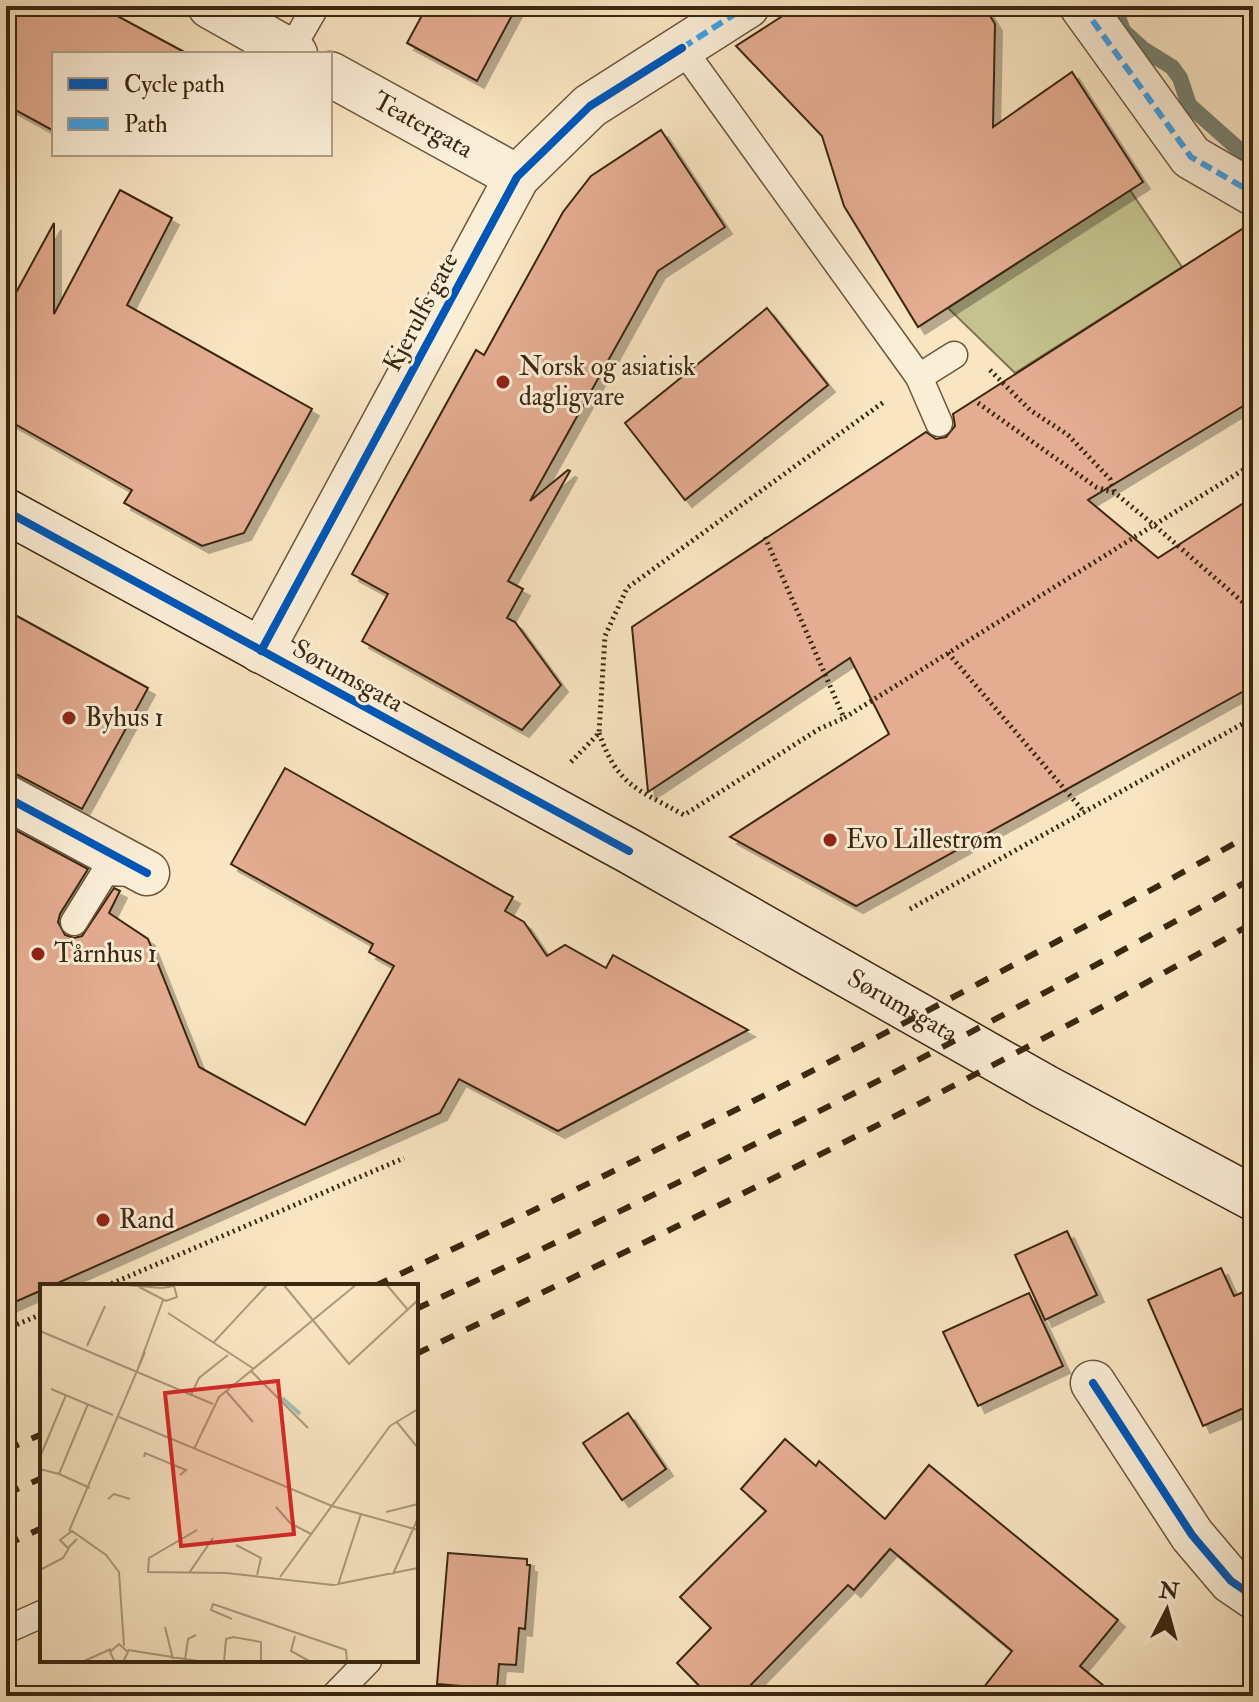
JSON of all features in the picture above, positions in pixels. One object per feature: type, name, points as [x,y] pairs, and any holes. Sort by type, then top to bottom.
[{"type":"street","points":[[210,6],[290,52]]},
{"type":"street","name":"Kjerulfs gate","points":[[261,651],[517,177],[590,106],[747,6]]},
{"type":"street","points":[[1082,6],[1191,157],[1253,193]]},
{"type":"street","name":"Teatergata","points":[[332,75],[517,177]]},
{"type":"street","name":"Sørumsgata","points":[[6,511],[629,851],[1045,1087],[1253,1198]]},
{"type":"street","points":[[6,797],[147,873]]},
{"type":"street","points":[[1093,1383],[1192,1535],[1231,1581],[1253,1596]]},
{"type":"lane","points":[[293,52],[316,6]]},
{"type":"lane","points":[[682,48],[919,377],[939,423]]},
{"type":"lane","points":[[919,377],[954,355]]},
{"type":"lane","points":[[74,922],[105,872],[147,873]]},
{"type":"lane","points":[[6,1630],[40,1615]]},
{"type":"lane","points":[[334,1696],[367,1662]]},
{"type":"path","points":[[988,368],[1030,410],[1068,435],[1110,479],[1115,493]]},
{"type":"path","points":[[919,377],[627,588],[605,636],[599,733],[607,757],[624,781],[684,815],[1253,464]]},
{"type":"path","points":[[1002,420],[1096,487],[1115,493],[1253,611]]},
{"type":"path","points":[[765,537],[844,718]]},
{"type":"path","points":[[948,653],[1085,813]]},
{"type":"path","points":[[910,909],[1253,718]]},
{"type":"path","points":[[570,763],[599,733]]},
{"type":"path","points":[[111,1284],[404,1158]]},
{"type":"path","points":[[6,1329],[40,1315]]},
{"type":"shaded area","points":[[1130,190],[1182,267],[1015,373],[948,308]]},
{"type":"building","points":[[6,6],[99,6],[184,52],[52,52],[52,130],[6,105]]},
{"type":"building","points":[[427,6],[517,6],[477,81],[407,43]]},
{"type":"building","points":[[798,6],[984,6],[995,24],[993,127],[1072,72],[1143,182],[918,327],[844,206],[822,136],[736,46]]},
{"type":"building","points":[[661,130],[725,227],[658,271],[530,501],[570,471],[508,581],[523,589],[507,618],[515,622],[561,685],[522,730],[362,641],[388,594],[352,574],[476,350],[484,355],[563,212],[591,176]]},
{"type":"building","points":[[120,190],[172,218],[127,305],[312,409],[244,533],[202,546],[124,503],[132,490],[6,419],[6,311],[54,223],[54,314]]},
{"type":"building","points":[[1253,222],[1253,400],[1088,500],[1158,558],[1253,497],[1253,686],[856,906],[730,837],[889,734],[850,658],[648,792],[632,627],[926,432],[936,439],[946,437],[955,426],[953,414]]},
{"type":"building","points":[[767,308],[828,385],[685,500],[625,423]]},
{"type":"building","name":"Byhus 1","points":[[6,610],[148,688],[82,809],[18,775],[6,772]]},
{"type":"building","points":[[285,768],[513,897],[505,911],[524,922],[547,956],[565,945],[606,968],[613,955],[748,1030],[558,1131],[459,1079],[440,1113],[55,1284],[40,1284],[40,1291],[6,1306],[6,825],[88,869],[60,914],[58,922],[65,935],[74,938],[82,936],[114,888],[120,891],[109,913],[148,939],[199,1067],[305,1125],[394,966],[369,952],[373,944],[231,864]]},
{"type":"building","points":[[1067,1231],[1097,1295],[1045,1320],[1015,1255]]},
{"type":"building","points":[[1221,1268],[1234,1296],[1253,1288],[1253,1404],[1203,1426],[1148,1300]]},
{"type":"building","points":[[1029,1293],[1063,1366],[978,1406],[943,1332]]},
{"type":"building","points":[[628,1413],[666,1469],[622,1500],[583,1443]]},
{"type":"building","points":[[785,1439],[816,1466],[819,1461],[885,1519],[929,1465],[1118,1620],[1080,1666],[1116,1696],[977,1696],[1012,1651],[890,1549],[854,1590],[848,1585],[740,1696],[709,1696],[677,1663],[711,1628],[680,1597],[766,1511],[741,1489]]},
{"type":"building","points":[[448,1553],[527,1559],[527,1565],[530,1565],[525,1629],[519,1628],[516,1665],[499,1664],[497,1689],[437,1684]]},
{"type":"waterway","points":[[1114,6],[1123,31],[1143,49],[1172,67],[1180,78],[1189,105],[1253,162]]},
{"type":"railway","points":[[379,1284],[598,1179],[818,1068],[1253,833]]},
{"type":"railway","points":[[418,1308],[838,1101],[1047,992],[1253,878]]},
{"type":"railway","points":[[418,1353],[838,1145],[1047,1036],[1253,923]]},
{"type":"railway","points":[[6,1450],[40,1435]]},
{"type":"railway","points":[[6,1494],[40,1479]]},
{"type":"railway","points":[[6,1545],[40,1529]]},
{"type":"marked path","points":[[682,48],[747,6]]},
{"type":"marked path","points":[[1082,6],[1191,157],[1253,193]]},
{"type":"cycle path","points":[[261,651],[517,177],[590,106],[682,48]]},
{"type":"cycle path","points":[[6,511],[629,851]]},
{"type":"cycle path","points":[[6,797],[147,873]]},
{"type":"cycle path","points":[[1093,1383],[1192,1535],[1231,1581],[1253,1596]]},
{"type":"place","name":"Norsk og asiatisk dagligvare","points":[[503,382]]},
{"type":"place","name":"Byhus 1","points":[[69,718]]},
{"type":"place","name":"Evo Lillestrøm","points":[[830,840]]},
{"type":"place","name":"Tårnhus 1","points":[[38,954]]},
{"type":"place","name":"Rand","points":[[103,1220]]}]
